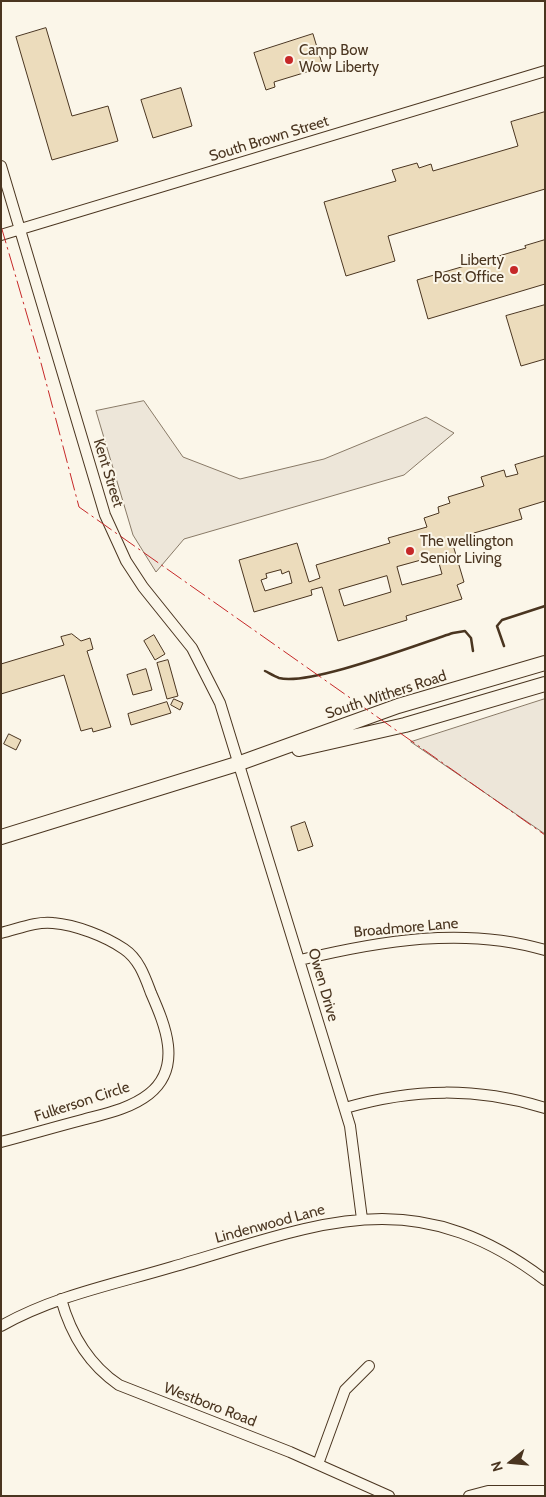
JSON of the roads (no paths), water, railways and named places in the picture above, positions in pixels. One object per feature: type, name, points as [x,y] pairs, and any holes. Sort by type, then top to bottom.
[{"type":"main road","name":"South Withers Road","points":[[1,837],[240,763],[398,706],[545,663]]},
{"type":"main road","name":"South Withers Road","points":[[240,763],[405,726],[545,684]]},
{"type":"street","name":"South Brown Street","points":[[1,235],[545,71]]},
{"type":"street","name":"Kent Street","points":[[1,166],[104,515],[126,561],[143,587],[192,648],[207,675],[220,703],[240,763]]},
{"type":"street","name":"Owen Drive","points":[[240,763],[345,1108],[356,1155],[362,1219]]},
{"type":"street","name":"Fulkerson Circle","points":[[1,933],[32,925],[52,923],[92,933],[123,948],[142,969],[165,1027],[169,1050],[167,1065],[161,1079],[148,1095],[140,1100],[119,1109],[1,1142]]},
{"type":"street","name":"Broadmore Lane","points":[[300,960],[352,947],[431,938],[482,939],[545,950]]},
{"type":"street","points":[[345,1108],[401,1094],[454,1091],[516,1099],[545,1108]]},
{"type":"street","name":"Lindenwood Lane","points":[[1,1326],[61,1299],[290,1231],[362,1219],[392,1219],[448,1229],[502,1251],[545,1280]]},
{"type":"street","name":"Westboro Road","points":[[61,1299],[74,1336],[86,1355],[119,1385],[318,1464],[389,1496]]},
{"type":"street","points":[[318,1464],[344,1390],[369,1366]]},
{"type":"street","points":[[469,1496],[488,1491],[545,1491]]},
{"type":"place","name":"Camp Bow Wow Liberty","points":[[289,60]]},
{"type":"place","name":"Liberty Post Office","points":[[514,270]]},
{"type":"place","name":"The wellington Senior Living","points":[[410,551]]}]
